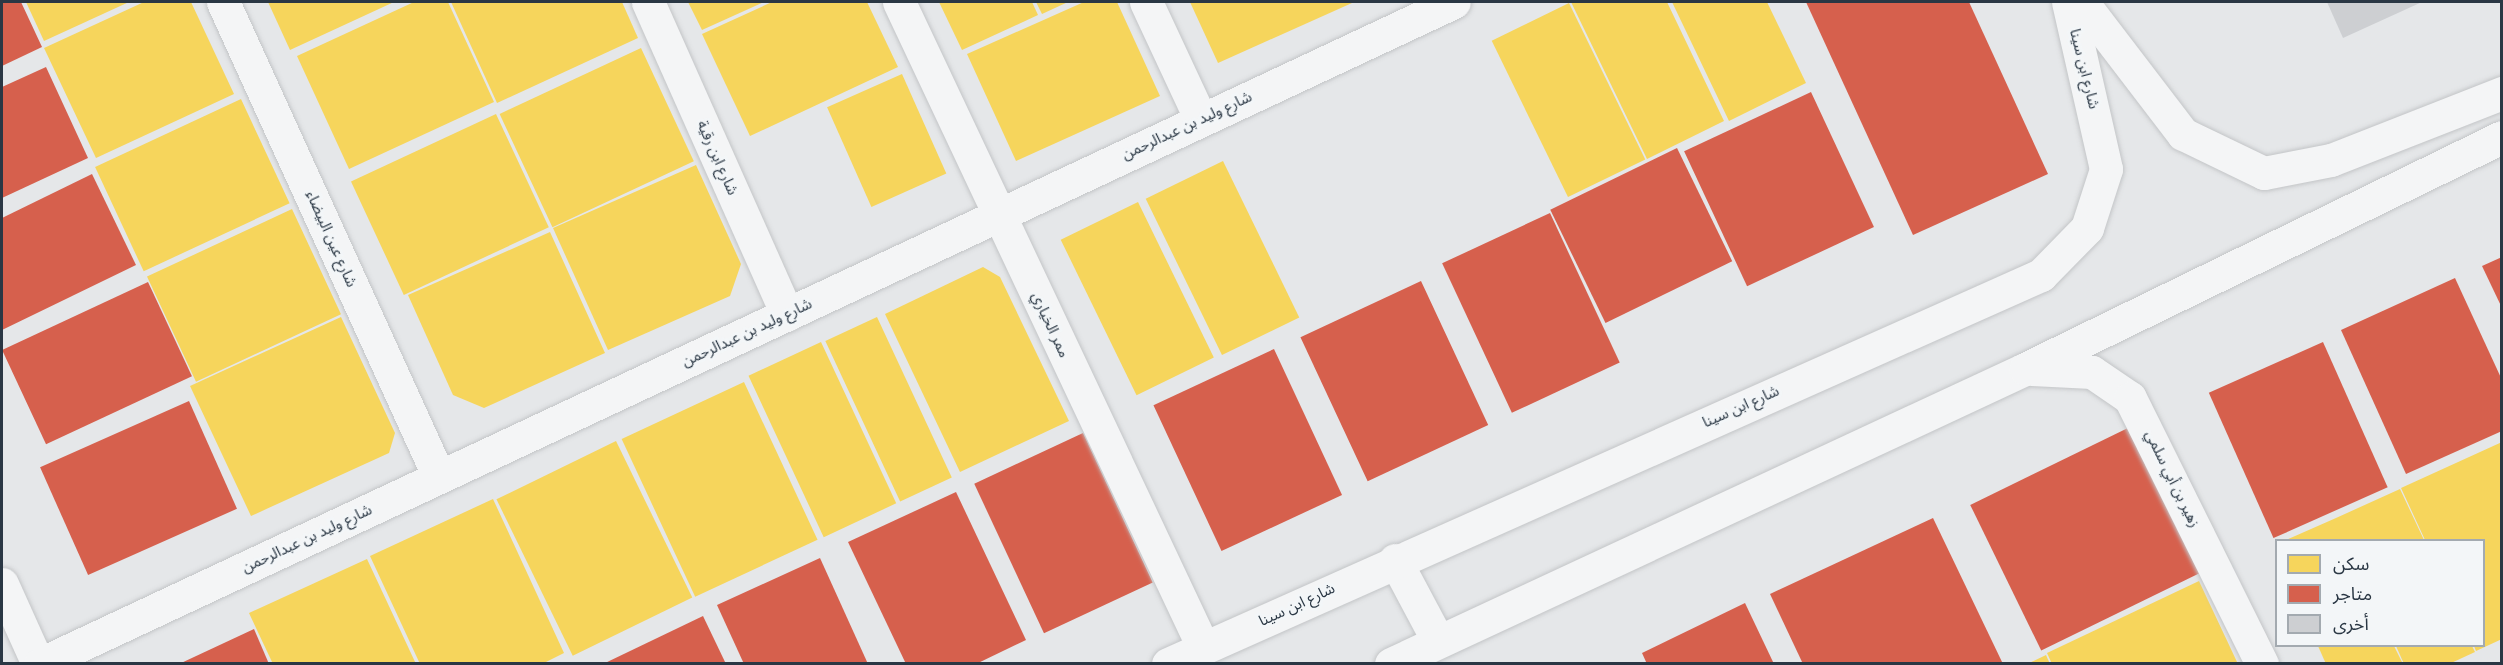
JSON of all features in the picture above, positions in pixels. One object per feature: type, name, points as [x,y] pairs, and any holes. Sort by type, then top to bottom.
[{"type":"street","name":"شارع عين البيضاء","points":[[223,2],[439,477]]},
{"type":"street","name":"شارع ابن رقية","points":[[648,2],[787,314]]},
{"type":"street","name":"ممر الخياري","points":[[899,2],[1203,647]]},
{"type":"street","points":[[1146,2],[1201,120]]},
{"type":"street","name":"شارع وليد بن عبدالرحمن","points":[[39,663],[1454,2]]},
{"type":"street","name":"شارع ابن سينا","points":[[1168,663],[2041,274],[2087,228],[2106,169],[2068,2]]},
{"type":"street","points":[[2082,2],[2183,134],[2264,173],[2331,160],[2502,93]]},
{"type":"street","points":[[1391,663],[2025,369],[2502,137]]},
{"type":"street","name":"زهير بن أبي سلمي","points":[[2025,369],[2092,372],[2130,398],[2262,663]]},
{"type":"street","points":[[1395,560],[1438,641]]},
{"type":"street","points":[[2,584],[39,663]]},
{"type":"building: سكن","points":[[26,2],[129,2],[44,41]]},
{"type":"building: سكن","points":[[144,2],[191,2],[234,94],[96,158],[44,48]]},
{"type":"building: سكن","points":[[268,2],[394,2],[290,50]]},
{"type":"building: سكن","points":[[414,2],[448,2],[494,102],[349,169],[297,56]]},
{"type":"building: سكن","points":[[451,2],[622,2],[638,38],[497,103]]},
{"type":"building: سكن","points":[[688,2],[764,2],[702,30]]},
{"type":"building: سكن","points":[[772,2],[867,2],[898,67],[750,136],[702,34]]},
{"type":"building: سكن","points":[[939,2],[1032,2],[1038,15],[962,50]]},
{"type":"building: سكن","points":[[1036,2],[1068,2],[1042,14]]},
{"type":"building: سكن","points":[[1084,2],[1117,2],[1160,96],[1016,161],[967,54]]},
{"type":"building: سكن","points":[[1190,2],[1351,2],[1352,3],[1218,63]]},
{"type":"building: سكن","points":[[1571,2],[1667,2],[1724,121],[1647,159]]},
{"type":"building: سكن","points":[[1672,2],[1767,2],[1806,83],[1729,121]]},
{"type":"building: سكن","points":[[1569,3],[1645,159],[1568,197],[1492,41]]},
{"type":"building: سكن","points":[[641,48],[694,161],[552,227],[500,114]]},
{"type":"building: سكن","points":[[902,74],[946,174],[871,207],[827,107]]},
{"type":"building: سكن","points":[[241,99],[290,203],[144,271],[95,167]]},
{"type":"building: سكن","points":[[496,114],[549,227],[404,295],[351,182]]},
{"type":"building: سكن","points":[[1223,161],[1299,317],[1222,355],[1146,199]]},
{"type":"building: سكن","points":[[696,165],[741,264],[730,296],[608,350],[553,228]]},
{"type":"building: سكن","points":[[1138,202],[1214,357],[1137,395],[1061,240]]},
{"type":"building: سكن","points":[[292,209],[341,314],[196,382],[147,277]]},
{"type":"building: سكن","points":[[550,232],[605,353],[484,408],[453,395],[408,295]]},
{"type":"building: سكن","points":[[983,267],[1000,277],[1069,421],[960,472],[885,314]]},
{"type":"building: سكن","points":[[341,317],[395,433],[389,453],[251,516],[190,386]]},
{"type":"building: سكن","points":[[877,317],[952,477],[900,502],[825,341]]},
{"type":"building: سكن","points":[[821,342],[896,503],[824,537],[748,376]]},
{"type":"building: سكن","points":[[744,382],[818,540],[695,597],[622,439]]},
{"type":"building: سكن","points":[[616,441],[692,597],[573,656],[496,499]]},
{"type":"building: سكن","points":[[2502,442],[2502,639],[2485,647],[2485,539],[2425,539],[2401,488]]},
{"type":"building: سكن","points":[[2400,489],[2424,539],[2288,539]]},
{"type":"building: سكن","points":[[493,499],[564,653],[542,664],[420,664],[370,556]]},
{"type":"building: سكن","points":[[367,559],[416,664],[273,664],[249,613]]},
{"type":"building: سكن","points":[[2199,581],[2238,664],[2052,664],[2047,653]]},
{"type":"building: سكن","points":[[2318,647],[2394,647],[2403,664],[2326,664]]},
{"type":"building: سكن","points":[[2396,647],[2472,647],[2475,652],[2449,664],[2404,664]]},
{"type":"building: سكن","points":[[2046,655],[2050,664],[2027,664]]},
{"type":"building: متاجر","points":[[2,2],[21,2],[42,47],[2,66]]},
{"type":"building: متاجر","points":[[1806,2],[1969,2],[2048,174],[1913,235]]},
{"type":"building: متاجر","points":[[46,67],[88,158],[2,198],[2,87]]},
{"type":"building: متاجر","points":[[1811,92],[1874,227],[1747,286],[1684,151]]},
{"type":"building: متاجر","points":[[1677,148],[1732,261],[1606,323],[1550,210]]},
{"type":"building: متاجر","points":[[92,174],[136,265],[2,330],[2,218]]},
{"type":"building: متاجر","points":[[1550,213],[1620,363],[1512,413],[1442,263]]},
{"type":"building: متاجر","points":[[2502,257],[2502,308],[2482,266]]},
{"type":"building: متاجر","points":[[2455,278],[2502,380],[2502,431],[2406,474],[2341,330]]},
{"type":"building: متاجر","points":[[1421,281],[1488,425],[1368,481],[1300,337]]},
{"type":"building: متاجر","points":[[148,282],[192,376],[46,444],[2,350]]},
{"type":"building: متاجر","points":[[2323,342],[2388,487],[2273,538],[2209,393]]},
{"type":"building: متاجر","points":[[1274,349],[1342,495],[1222,551],[1153,405]]},
{"type":"building: متاجر","points":[[189,401],[237,509],[88,575],[40,467]]},
{"type":"building: متاجر","points":[[2132,426],[2203,572],[2041,651],[1970,505]]},
{"type":"building: متاجر","points":[[1083,433],[1153,583],[1044,633],[974,484]]},
{"type":"building: متاجر","points":[[956,492],[1026,640],[976,664],[906,664],[848,542]]},
{"type":"building: متاجر","points":[[1933,518],[2003,664],[1803,664],[1770,594]]},
{"type":"building: متاجر","points":[[820,558],[868,664],[744,664],[717,605]]},
{"type":"building: متاجر","points":[[1745,603],[1774,664],[1647,664],[1642,653]]},
{"type":"building: متاجر","points":[[703,616],[726,664],[603,664]]},
{"type":"building: متاجر","points":[[254,629],[269,664],[179,664]]},
{"type":"building: أخرى","points":[[2327,2],[2422,2],[2343,38]]}]
